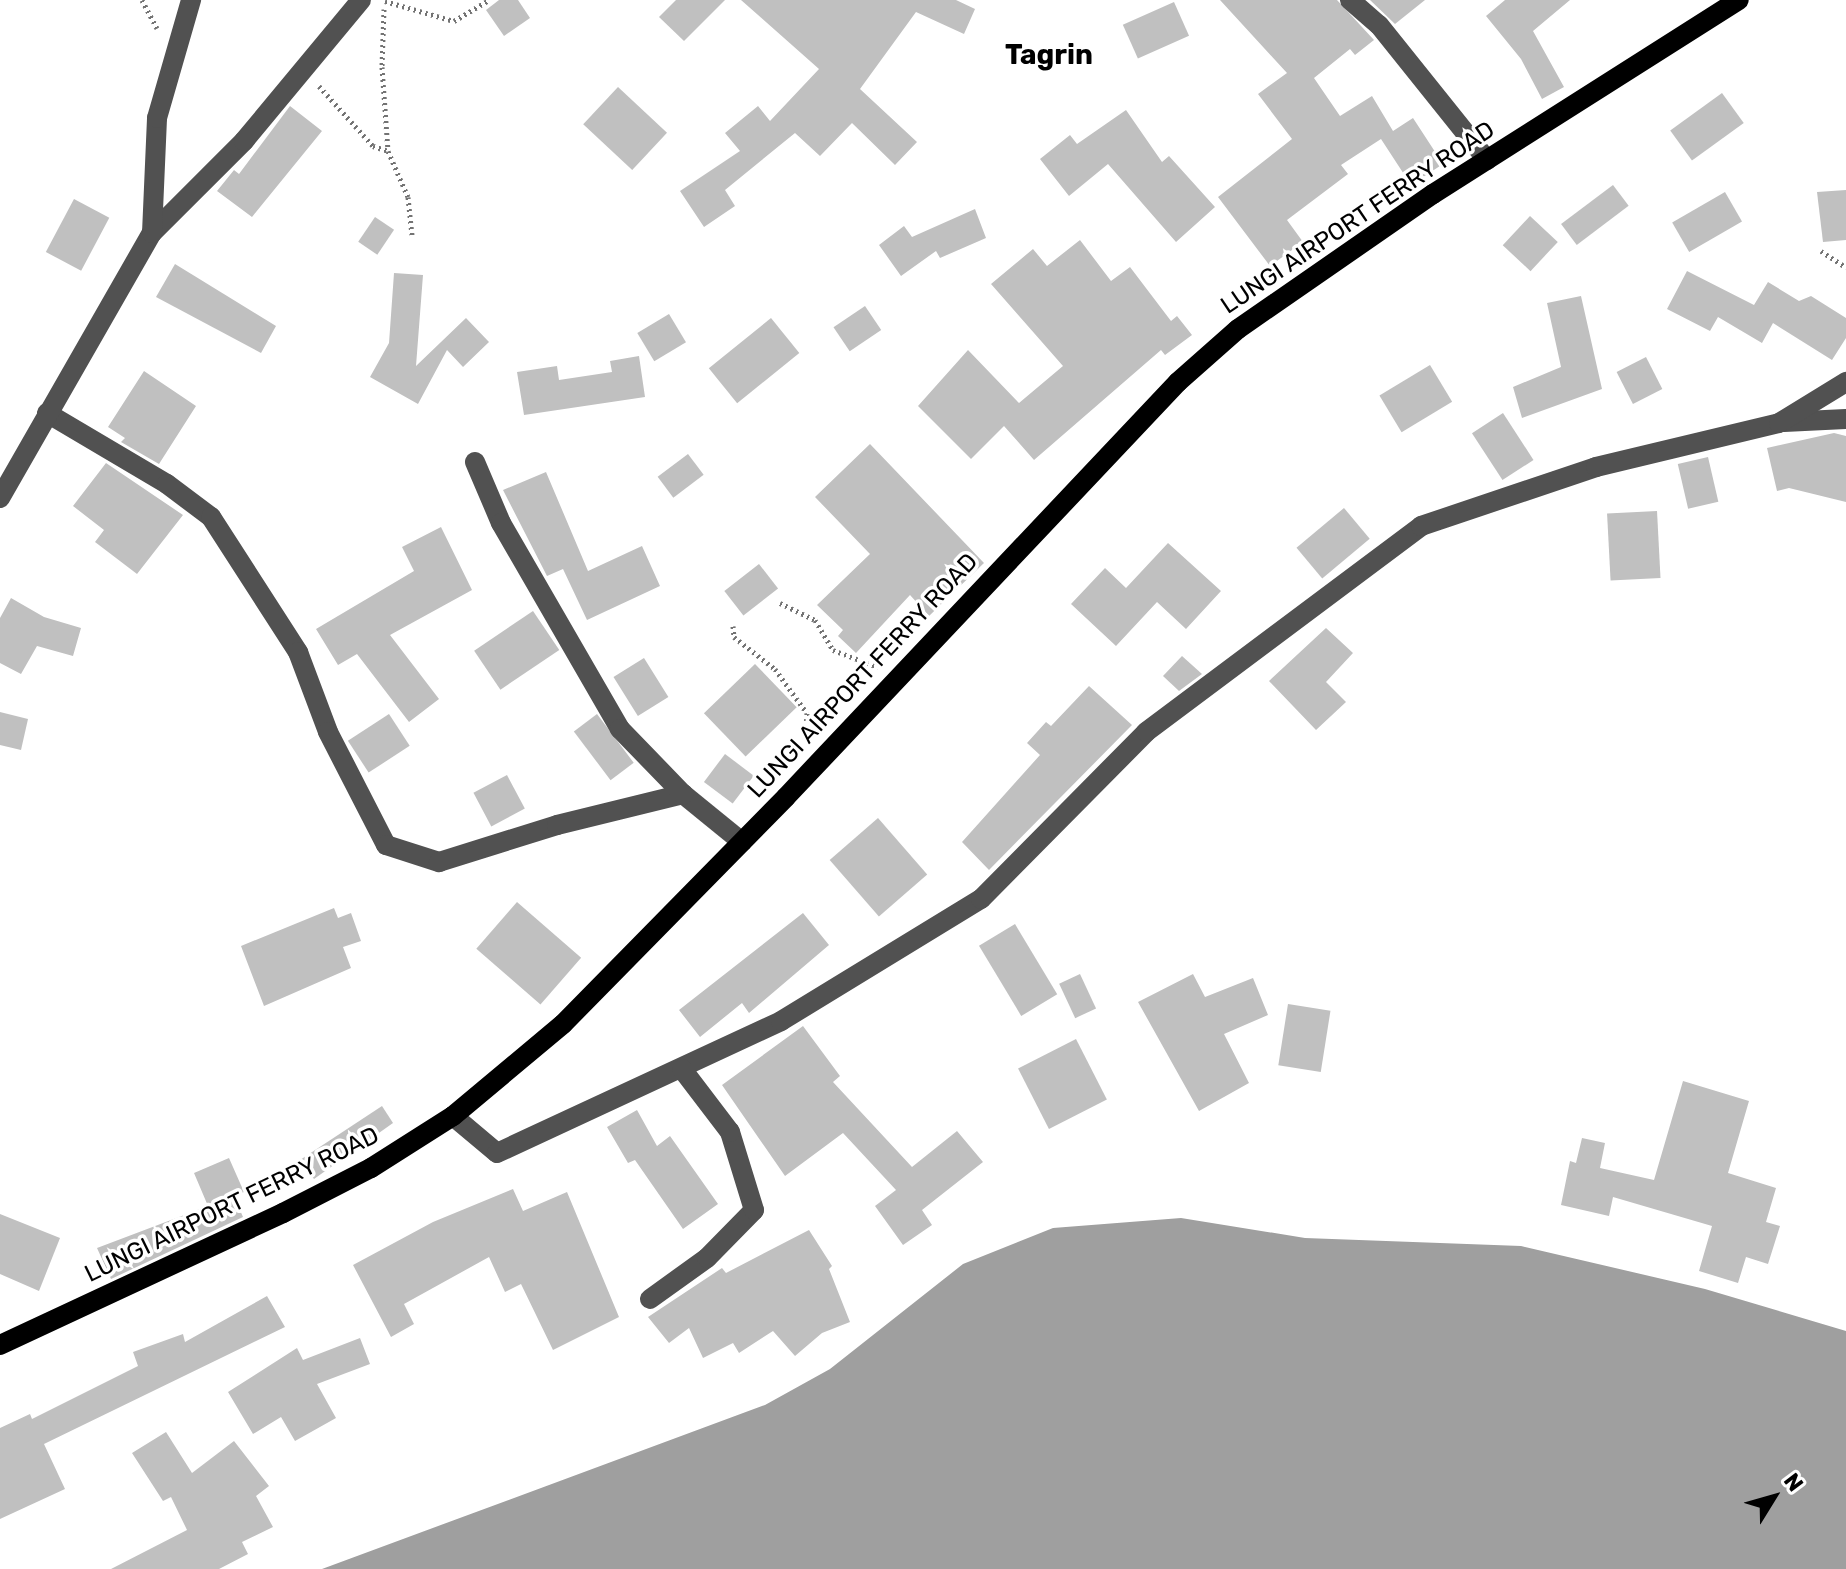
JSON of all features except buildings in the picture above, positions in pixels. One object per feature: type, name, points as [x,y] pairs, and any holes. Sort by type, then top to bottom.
[{"type":"main road","name":"LUNGI AIRPORT FERRY ROAD","points":[[6,1340],[371,1168],[453,1116],[563,1024],[742,842],[1178,382],[1238,329],[1487,160],[1739,0]]},
{"type":"street","points":[[152,233],[157,118],[191,0]]},
{"type":"street","points":[[0,498],[152,233],[244,141],[361,0]]},
{"type":"street","points":[[1350,0],[1379,25],[1487,160]]},
{"type":"street","points":[[1780,422],[1846,382]]},
{"type":"street","points":[[47,413],[167,484],[211,517],[298,652],[328,732],[386,845],[439,862],[557,825],[683,794]]},
{"type":"street","points":[[453,1116],[497,1153],[781,1021],[981,899],[1146,732],[1421,526],[1596,467],[1780,422],[1846,419]]},
{"type":"street","points":[[475,462],[501,523],[620,729],[683,794],[742,842]]},
{"type":"street","points":[[650,1299],[707,1258],[754,1210],[730,1132],[682,1069]]},
{"type":"path","points":[[412,235],[408,197],[388,151],[382,67],[385,0],[454,21],[489,0]]},
{"type":"path","points":[[304,66],[373,146],[388,151]]},
{"type":"path","points":[[1821,251],[1846,267]]},
{"type":"path","points":[[780,603],[815,620],[833,650],[866,659],[896,678]]},
{"type":"path","points":[[733,626],[734,637],[775,669],[807,713],[805,748]]},
{"type":"shaded area","points":[[1181,1218],[1305,1238],[1521,1246],[1705,1289],[1846,1331],[1846,1569],[322,1569],[765,1405],[830,1369],[963,1264],[1053,1228]]},
{"type":"district","name":"Tagrin","points":[[1049,55]]}]
